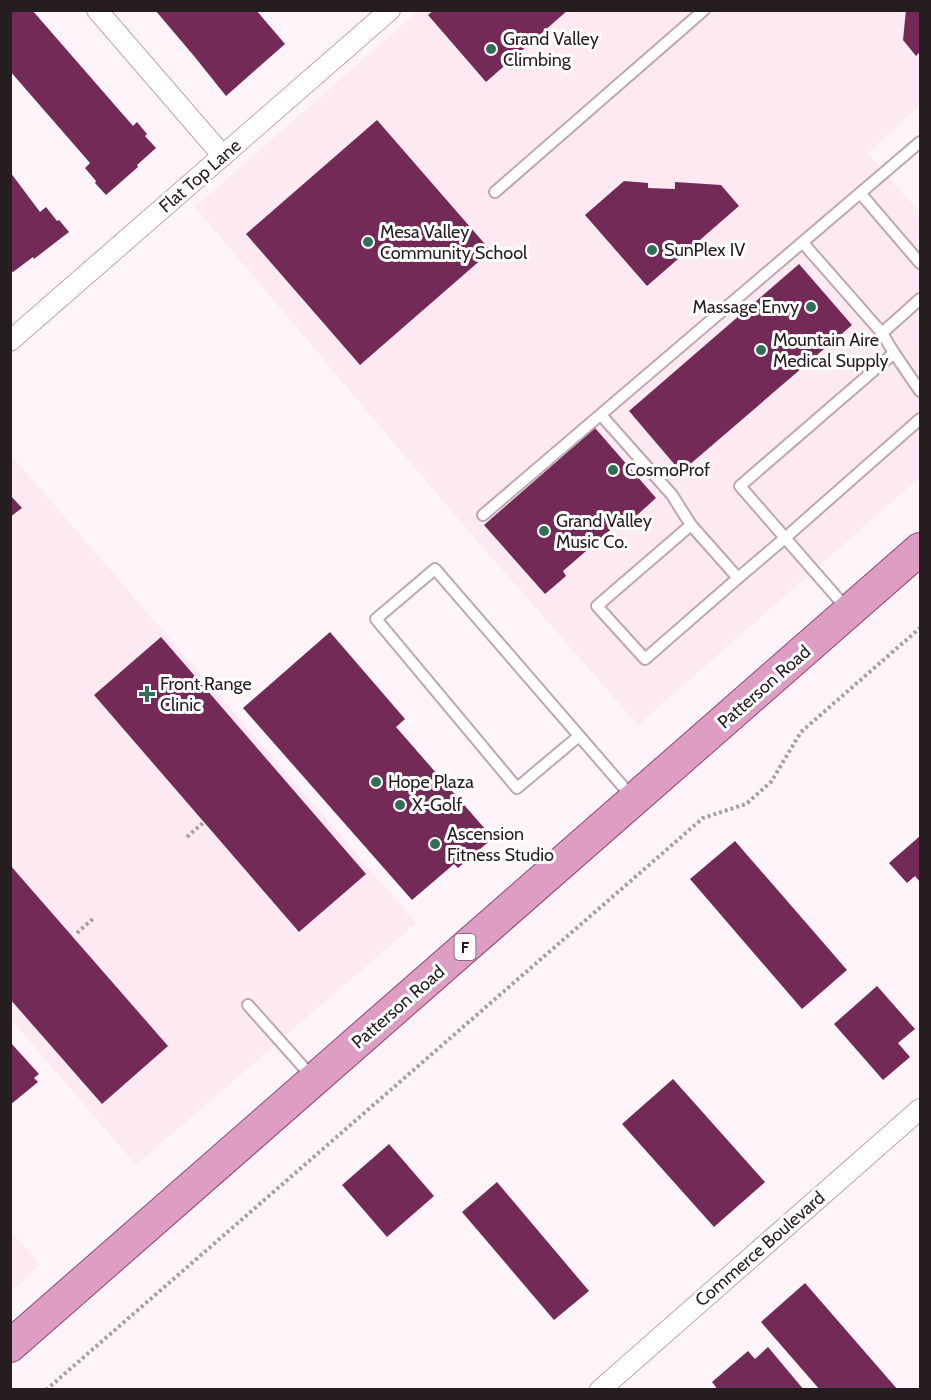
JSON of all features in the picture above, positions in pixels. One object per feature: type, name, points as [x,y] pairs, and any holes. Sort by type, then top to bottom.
[{"type":"main road","name":"Patterson Road","points":[[10,1346],[921,549]]},
{"type":"street","points":[[97,10],[223,156]]},
{"type":"street","name":"Flat Top Lane","points":[[13,333],[223,156],[390,10]]},
{"type":"street","name":"Commerce Boulevard","points":[[600,1389],[921,1109]]},
{"type":"lane","points":[[495,192],[704,10]]},
{"type":"lane","points":[[483,515],[921,142]]},
{"type":"lane","points":[[861,194],[921,262]]},
{"type":"lane","points":[[803,243],[882,333],[921,391]]},
{"type":"lane","points":[[882,333],[921,299]]},
{"type":"lane","points":[[849,612],[740,486],[894,352]]},
{"type":"lane","points":[[601,415],[672,495],[691,525],[738,578]]},
{"type":"lane","points":[[691,525],[597,606],[645,659],[921,420]]},
{"type":"lane","points":[[579,736],[517,788],[376,619],[435,569],[579,736],[634,800]]},
{"type":"lane","points":[[248,1005],[315,1080]]},
{"type":"path","points":[[46,1389],[703,818],[746,804],[771,782],[801,732],[921,628]]},
{"type":"path","points":[[187,837],[203,823]]},
{"type":"path","points":[[77,933],[94,918]]},
{"type":"shaded area","points":[[418,11],[920,11],[920,106],[868,153],[920,213],[920,477],[638,725],[453,513],[195,207]]},
{"type":"shaded area","points":[[10,454],[416,923],[136,1165],[11,1019]]},
{"type":"shaded area","points":[[10,1230],[40,1265],[11,1291],[10,1290]]},
{"type":"building","points":[[10,10],[32,10],[133,126],[137,122],[147,134],[145,136],[156,148],[106,195],[85,168],[90,163],[10,71]]},
{"type":"building","points":[[155,10],[256,10],[285,44],[226,96]]},
{"type":"building","name":"Grand Valley Climbing","points":[[434,10],[568,10],[486,82],[428,15]]},
{"type":"building","points":[[906,10],[920,10],[920,52],[916,56],[903,40]]},
{"type":"building","name":"Mesa Valley Community School","points":[[377,120],[491,251],[360,365],[246,234]]},
{"type":"building","points":[[10,172],[40,212],[46,207],[69,232],[13,272],[10,270]]},
{"type":"building","name":"SunPlex IV","points":[[624,181],[648,183],[648,188],[675,189],[675,182],[721,185],[739,206],[647,286],[585,215]]},
{"type":"building","points":[[799,264],[852,325],[681,472],[629,411]]},
{"type":"building","points":[[595,428],[656,498],[635,517],[631,512],[563,571],[566,576],[545,594],[484,525]]},
{"type":"building","points":[[10,495],[22,508],[10,517]]},
{"type":"building","name":"Hope Plaza","points":[[330,632],[405,719],[396,727],[493,838],[458,868],[454,864],[412,900],[243,708]]},
{"type":"building","points":[[161,637],[366,874],[299,932],[94,695]]},
{"type":"building","points":[[920,836],[920,882],[915,876],[907,883],[889,863]]},
{"type":"building","points":[[735,841],[847,970],[802,1009],[690,879]]},
{"type":"building","points":[[10,865],[168,1046],[102,1104],[10,999]]},
{"type":"building","points":[[877,986],[915,1029],[898,1043],[910,1057],[883,1080],[834,1024]]},
{"type":"building","points":[[10,1042],[39,1074],[34,1078],[38,1082],[10,1105]]},
{"type":"building","points":[[673,1079],[765,1182],[714,1227],[622,1124]]},
{"type":"building","points":[[389,1144],[434,1196],[387,1237],[342,1185]]},
{"type":"building","points":[[497,1182],[589,1291],[554,1320],[462,1212]]},
{"type":"building","points":[[805,1283],[898,1390],[820,1390],[761,1322]]},
{"type":"building","points":[[768,1347],[804,1390],[718,1390],[712,1382],[748,1351],[755,1359]]},
{"type":"place","name":"Grand Valley Climbing","points":[[491,49]]},
{"type":"place","name":"Mesa Valley Community School","points":[[368,242]]},
{"type":"place","name":"SunPlex IV","points":[[652,250]]},
{"type":"place","name":"Massage Envy","points":[[811,307]]},
{"type":"place","name":"Mountain Aire Medical Supply","points":[[761,350]]},
{"type":"place","name":"CosmoProf","points":[[613,470]]},
{"type":"place","name":"Grand Valley Music Co.","points":[[544,531]]},
{"type":"place","name":"Front Range Clinic","points":[[147,694]]},
{"type":"place","name":"Hope Plaza","points":[[376,782]]},
{"type":"place","name":"X-Golf","points":[[400,805]]},
{"type":"place","name":"Ascension Fitness Studio","points":[[435,844]]}]
